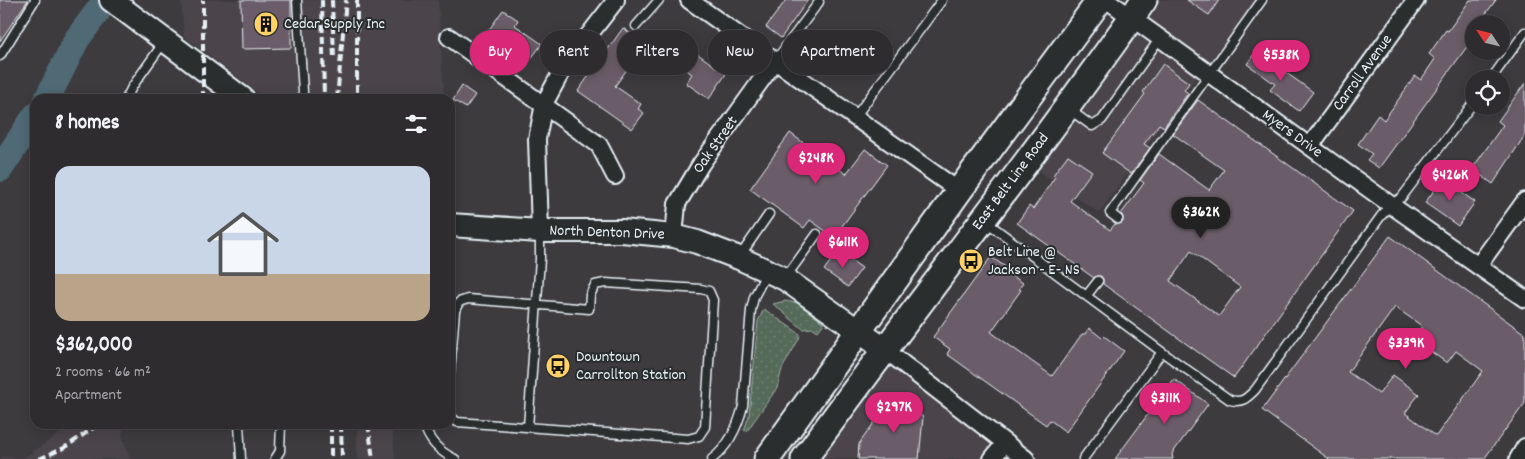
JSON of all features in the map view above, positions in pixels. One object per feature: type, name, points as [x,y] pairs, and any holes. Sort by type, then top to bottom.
[{"type":"main road","points":[[766,459],[959,191],[1100,0]]},
{"type":"main road","name":"East Belt Line Road","points":[[804,459],[884,349],[984,220],[1138,9]]},
{"type":"street","points":[[111,0],[237,94]]},
{"type":"street","points":[[540,231],[537,140],[544,104],[564,67],[616,0]]},
{"type":"street","points":[[689,0],[959,191]]},
{"type":"street","name":"Myers Drive","points":[[1107,0],[1138,9],[1160,38],[1525,299]]},
{"type":"street","name":"Carroll Avenue","points":[[1310,146],[1416,0]]},
{"type":"street","points":[[449,37],[599,145],[615,176]]},
{"type":"street","name":"Oak Street","points":[[674,236],[677,204],[701,164],[776,61]]},
{"type":"street","points":[[1478,266],[1525,201]]},
{"type":"street","name":"North Denton Drive","points":[[455,225],[540,231],[622,231],[674,236],[697,242],[776,274],[884,349]]},
{"type":"street","points":[[884,349],[1026,459]]},
{"type":"street","points":[[992,459],[1005,444]]},
{"type":"street","points":[[1518,459],[1525,447]]},
{"type":"lane","points":[[0,56],[35,0]]},
{"type":"lane","points":[[297,0],[303,94]]},
{"type":"lane","points":[[636,26],[659,0]]},
{"type":"lane","points":[[855,117],[942,0]]},
{"type":"lane","points":[[1118,219],[1110,213],[1262,0]]},
{"type":"lane","points":[[776,61],[819,2]]},
{"type":"lane","points":[[1497,70],[1525,32]]},
{"type":"lane","points":[[1066,108],[1092,126],[1102,120],[1160,38]]},
{"type":"lane","points":[[128,94],[165,40]]},
{"type":"lane","points":[[984,220],[1230,400],[1244,401],[1255,390],[1391,205],[1402,197],[1465,114]]},
{"type":"lane","points":[[739,258],[769,214]]},
{"type":"lane","points":[[528,427],[541,253],[540,231]]},
{"type":"lane","points":[[712,459],[730,438],[739,421],[743,406],[751,310],[754,297],[817,234]]},
{"type":"lane","points":[[1087,296],[1098,281]]},
{"type":"lane","points":[[455,311],[459,302],[468,299],[589,309],[590,294],[596,285],[604,282],[701,289],[710,291],[714,300],[705,427],[699,436],[688,439],[457,422],[455,420]]},
{"type":"lane","points":[[1083,459],[1162,352]]},
{"type":"lane","points":[[239,429],[241,459]]},
{"type":"lane","points":[[274,459],[280,451],[281,429]]},
{"type":"lane","points":[[426,429],[430,438],[440,450],[455,459]]},
{"type":"shaded area","points":[[181,0],[438,0],[444,94],[259,94],[184,36]]},
{"type":"shaded area","points":[[1157,0],[1268,0],[1218,68],[1146,15]]},
{"type":"shaded area","points":[[1136,32],[1197,76],[1099,213],[1038,170]]},
{"type":"shaded area","points":[[890,362],[992,441],[988,459],[818,459]]},
{"type":"shaded area","points":[[67,429],[124,429],[122,436],[130,459],[0,459],[0,457],[24,458]]},
{"type":"shaded area","points":[[357,429],[392,429],[395,459],[357,459]]},
{"type":"green space","points":[[785,301],[797,303],[824,323],[818,331],[813,328],[803,329],[773,304]]},
{"type":"green space","points":[[764,309],[800,334],[782,369],[777,388],[747,431],[744,430],[749,416],[758,321]]},
{"type":"building","points":[[0,0],[28,0],[0,41]]},
{"type":"building","name":"Cedar Supply Inc","points":[[241,0],[291,0],[291,48],[242,49]]},
{"type":"building","points":[[786,0],[808,0],[787,30],[782,30],[781,38],[766,27]]},
{"type":"building","points":[[1187,0],[1219,0],[1209,15]]},
{"type":"building","points":[[1470,0],[1496,0],[1485,15],[1465,15],[1465,49],[1379,168],[1367,160],[1372,154],[1358,144],[1378,115],[1384,120],[1415,76],[1421,80],[1435,59],[1429,54],[1446,30],[1448,31]]},
{"type":"building","points":[[503,10],[518,20],[515,25],[522,30],[489,30]]},
{"type":"building","points":[[530,36],[540,43],[540,47],[530,60]]},
{"type":"building","points":[[617,36],[617,75],[623,75],[615,86],[641,104],[638,109],[644,113],[632,129],[578,91],[589,75],[607,75],[607,50]]},
{"type":"building","points":[[1256,51],[1313,92],[1299,111],[1270,90],[1275,84],[1247,64]]},
{"type":"building","points":[[698,54],[708,61],[708,75],[725,75],[709,99],[686,83],[691,75],[698,75]]},
{"type":"building","points":[[1163,64],[1189,83],[1184,90],[1188,93],[1164,127],[1159,124],[1144,144],[1150,148],[1131,174],[1102,153],[1145,94],[1143,92]]},
{"type":"building","points":[[1525,83],[1525,135],[1493,184],[1472,169],[1503,125],[1498,121],[1502,115],[1510,115],[1510,104]]},
{"type":"building","points":[[462,86],[475,95],[466,108],[455,101],[455,97]]},
{"type":"building","points":[[1198,100],[1353,211],[1234,378],[1103,284],[1101,276],[1094,278],[1017,223],[1029,206],[1033,209],[1055,177],[1053,175],[1068,155],[1092,171],[1070,201],[1110,230],[1115,224],[1123,222],[1121,214],[1144,183],[1140,180],[1159,154],[1209,190],[1224,170],[1173,134]],"holes":[[[1191,251],[1240,287],[1219,316],[1170,281]]]},
{"type":"building","points":[[790,133],[846,174],[865,149],[887,165],[834,237],[810,220],[804,228],[750,189]]},
{"type":"building","points":[[1442,179],[1475,202],[1458,226],[1425,203]]},
{"type":"building","points":[[1390,236],[1525,334],[1525,403],[1484,459],[1329,459],[1262,410]],"holes":[[[1395,307],[1422,326],[1413,339],[1447,363],[1456,351],[1483,371],[1436,436],[1405,413],[1419,394],[1393,375],[1379,394],[1348,372]]]},
{"type":"building","points":[[838,251],[862,268],[848,287],[824,270]]},
{"type":"building","points":[[991,257],[1010,270],[1008,273],[1023,283],[1019,289],[1021,290],[991,332],[1052,376],[1082,334],[1085,334],[1089,328],[1102,338],[1104,336],[1124,351],[1066,432],[1050,420],[1046,425],[947,354],[950,349],[933,337]]},
{"type":"building","points":[[1174,379],[1208,404],[1172,454],[1173,459],[1115,459]]},
{"type":"building","points":[[894,395],[923,417],[919,459],[858,459],[859,444]]},
{"type":"waterway","points":[[50,94],[77,39],[106,0]]},
{"type":"waterway","points":[[0,169],[30,124]]},
{"type":"railway","points":[[203,0],[203,94]]},
{"type":"railway","points":[[322,0],[324,94]]},
{"type":"railway","points":[[332,0],[334,59]]},
{"type":"railway","points":[[337,94],[346,0]]},
{"type":"railway","points":[[357,0],[357,94]]},
{"type":"railway","points":[[39,459],[64,448],[92,429]]},
{"type":"railway","points":[[331,429],[331,459]]},
{"type":"railway","points":[[341,429],[342,459]]},
{"type":"railway","points":[[369,429],[373,459]]},
{"type":"place","name":"Cedar Supply Inc","points":[[266,24]]},
{"type":"place","name":"Belt Line @ Jackson - E- NS","points":[[971,261]]},
{"type":"place","name":"Downtown Carrollton Station","points":[[558,366]]}]
